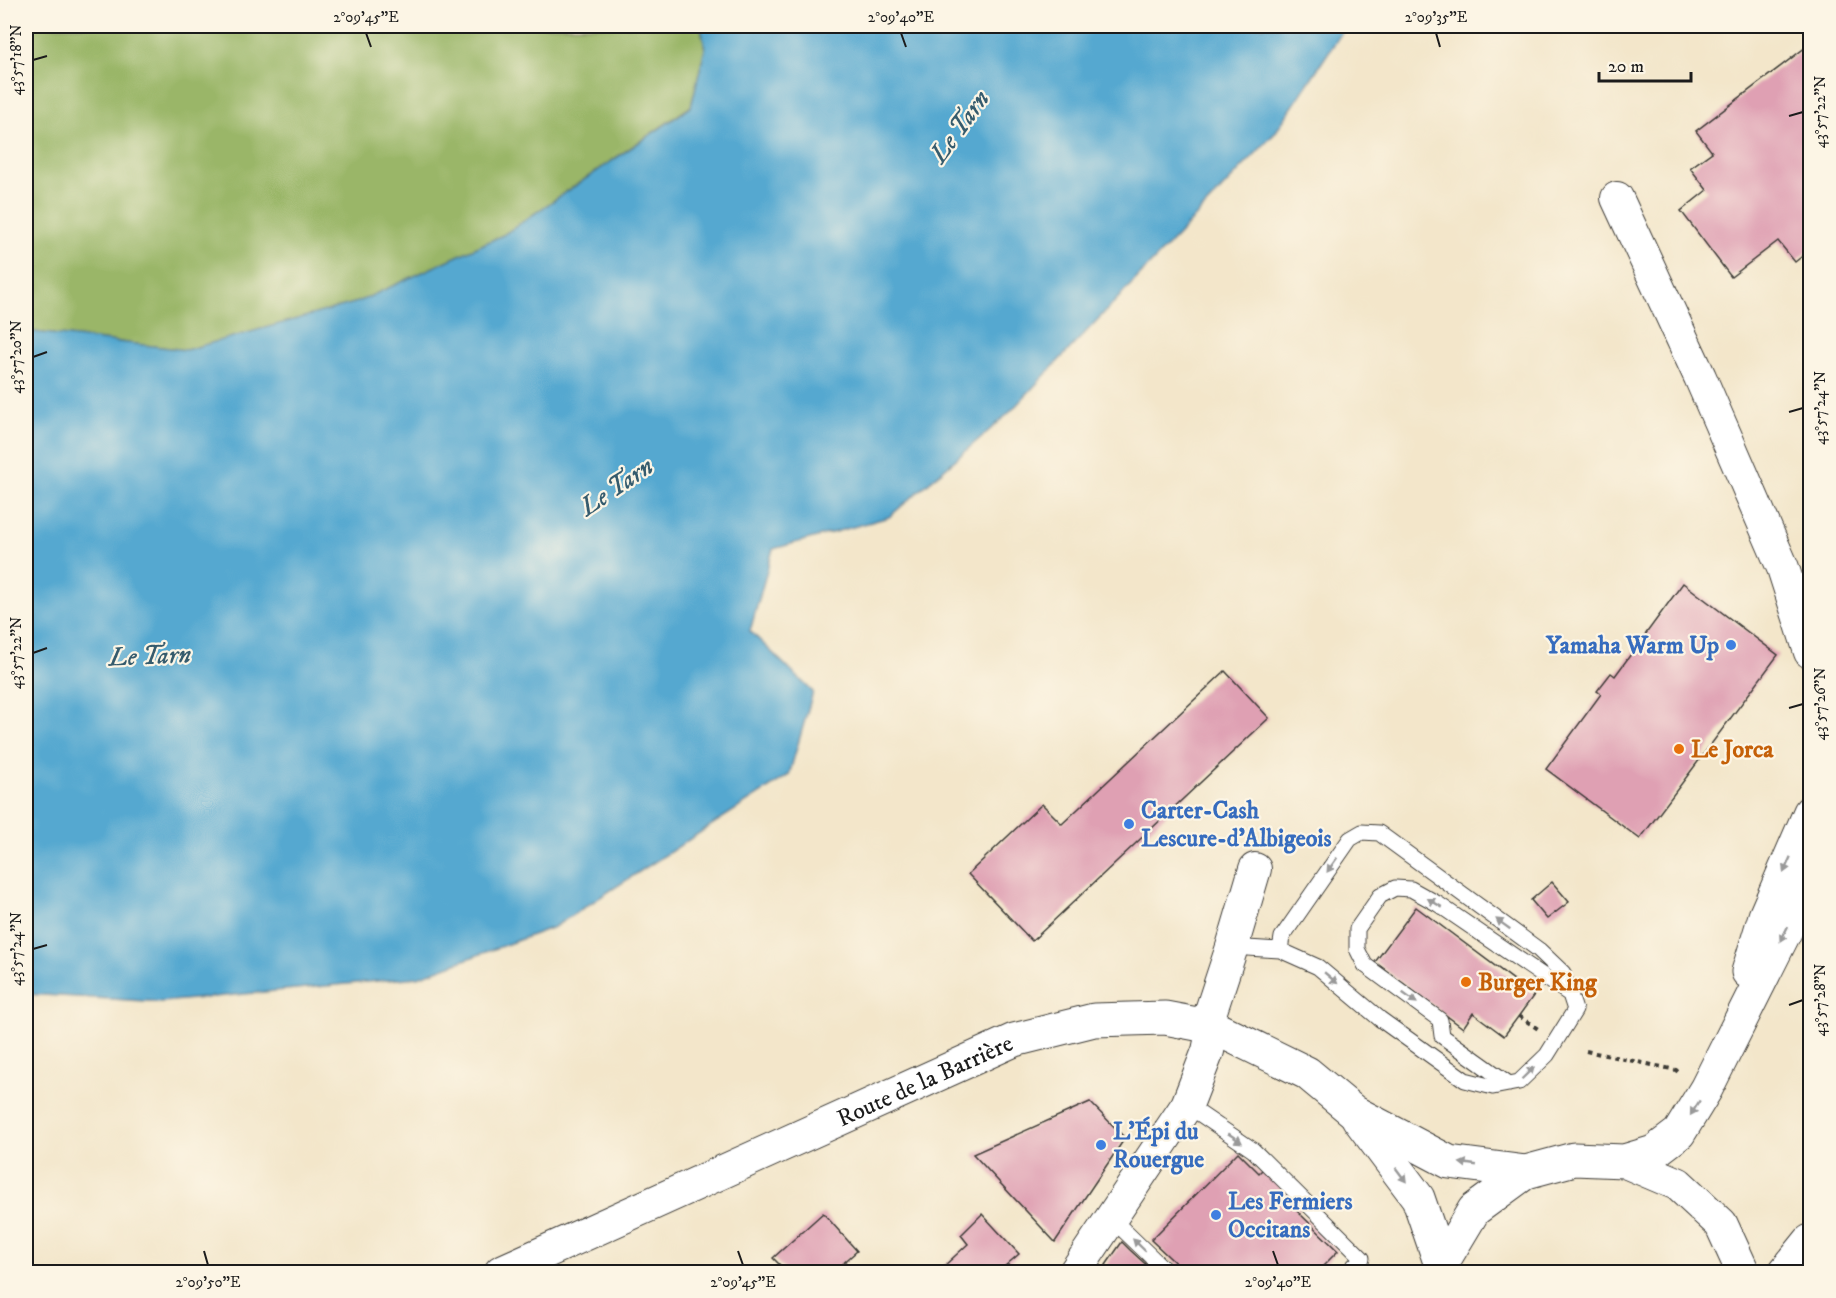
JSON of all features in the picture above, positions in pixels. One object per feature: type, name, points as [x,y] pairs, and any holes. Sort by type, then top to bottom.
[{"type":"street","points":[[1617,198],[1700,377],[1783,568],[1810,652]]},
{"type":"street","points":[[1783,568],[1799,584],[1810,587]]},
{"type":"street","points":[[1723,1054],[1765,916],[1810,812]]},
{"type":"street","points":[[1075,1272],[1186,1105],[1208,1051],[1210,1026],[1255,869]]},
{"type":"street","points":[[1440,1269],[1474,1210],[1526,1172],[1574,1159],[1624,1161],[1654,1152],[1679,1133],[1706,1089],[1810,882]]},
{"type":"street","name":"Route de la Barrière","points":[[501,1272],[1014,1040],[1094,1020],[1165,1018],[1210,1026],[1307,1073],[1354,1112],[1449,1162],[1526,1172]]},
{"type":"street","name":"Route de la Barrière","points":[[1354,1112],[1418,1198],[1440,1269]]},
{"type":"street","points":[[1624,1161],[1678,1184],[1721,1224],[1743,1272]]},
{"type":"street","points":[[1785,1272],[1810,1240]]},
{"type":"lane","points":[[1232,946],[1280,950],[1318,967],[1380,1019],[1465,1080],[1493,1087],[1520,1082],[1547,1055],[1575,1010],[1563,973],[1539,950],[1379,833],[1362,832],[1350,839],[1282,937],[1280,950]]},
{"type":"lane","points":[[1509,1084],[1442,1036],[1440,1020],[1365,965],[1357,949],[1357,929],[1380,896],[1395,888],[1411,889],[1438,904],[1571,995]]},
{"type":"lane","points":[[1186,1105],[1253,1150],[1362,1258],[1348,1272]]},
{"type":"lane","points":[[1111,1218],[1167,1272]]},
{"type":"path","points":[[1519,1016],[1545,1034]]},
{"type":"path","points":[[1586,1051],[1676,1070],[1681,1079]]},
{"type":"green space","points":[[26,26],[701,26],[705,49],[691,106],[503,235],[358,302],[186,350],[26,331]]},
{"type":"water","name":"Le Tarn","points":[[701,26],[1346,26],[1275,133],[1008,414],[889,517],[773,549],[750,631],[813,692],[789,775],[554,927],[418,977],[162,1002],[26,994],[26,331],[186,350],[358,302],[503,235],[691,107],[705,49]]},
{"type":"building","points":[[1810,44],[1810,250],[1795,262],[1778,241],[1731,277],[1681,211],[1707,190],[1690,168],[1712,152],[1696,131]]},
{"type":"building","points":[[1683,583],[1778,655],[1640,839],[1546,769],[1601,694],[1597,691],[1611,673],[1615,676]]},
{"type":"building","points":[[1225,671],[1269,718],[1032,941],[968,874],[1042,804],[1062,824]]},
{"type":"building","points":[[1552,882],[1569,902],[1547,919],[1531,900]]},
{"type":"building","points":[[1416,907],[1534,995],[1504,1036],[1473,1013],[1463,1028],[1375,962]]},
{"type":"building","points":[[1090,1102],[1125,1138],[1055,1242],[973,1154]]},
{"type":"building","points":[[1238,1152],[1259,1173],[1263,1169],[1301,1207],[1297,1211],[1338,1251],[1317,1272],[1185,1272],[1151,1240]]},
{"type":"building","points":[[823,1213],[857,1251],[833,1272],[787,1272],[773,1258]]},
{"type":"building","points":[[982,1214],[1019,1254],[998,1272],[948,1272],[943,1267],[968,1244],[961,1235]]},
{"type":"building","points":[[1122,1242],[1154,1272],[1113,1272],[1106,1265]]},
{"type":"place","name":"Yamaha Warm Up","points":[[1731,645]]},
{"type":"place","name":"Le Jorca","points":[[1679,749]]},
{"type":"place","name":"Carter-Cash Lescure-d'Albigeois","points":[[1129,824]]},
{"type":"place","name":"Burger King","points":[[1466,982]]},
{"type":"place","name":"L'Épi du Rouergue","points":[[1101,1145]]},
{"type":"place","name":"Les Fermiers Occitans","points":[[1216,1215]]}]
